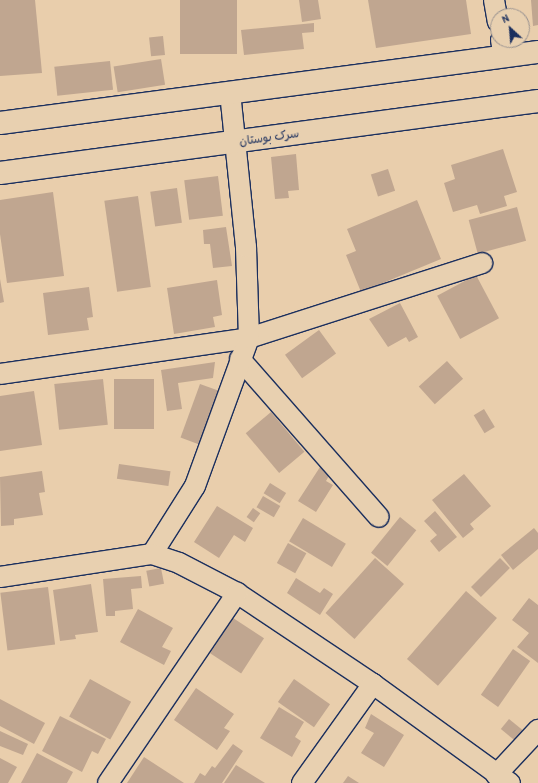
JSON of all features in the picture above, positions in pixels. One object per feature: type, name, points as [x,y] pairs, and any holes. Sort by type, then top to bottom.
[{"type":"street","points":[[0,123],[230,93],[503,49],[538,52]]},
{"type":"street","points":[[152,554],[195,486],[233,388],[240,359],[249,338],[246,247],[230,93]]},
{"type":"street","name":"سرک بوستان","points":[[0,173],[538,101]]},
{"type":"street","points":[[0,374],[249,338],[482,263]]},
{"type":"street","points":[[240,359],[379,517]]},
{"type":"street","points":[[0,578],[152,554],[179,562],[237,593],[373,684],[503,779],[538,730]]},
{"type":"street","points":[[108,783],[237,593]]},
{"type":"street","points":[[302,783],[373,684]]},
{"type":"building","points":[[0,0],[35,0],[42,73],[0,76]]},
{"type":"building","points":[[180,0],[237,0],[237,54],[180,54]]},
{"type":"building","points":[[299,0],[318,0],[321,19],[302,22]]},
{"type":"building","points":[[368,0],[466,0],[471,34],[376,48]]},
{"type":"building","points":[[531,0],[538,0],[538,25],[533,26]]},
{"type":"building","points":[[314,23],[314,32],[302,33],[304,49],[244,55],[241,30]]},
{"type":"building","points":[[163,36],[165,55],[151,56],[149,37]]},
{"type":"building","points":[[161,59],[165,85],[118,92],[114,67]]},
{"type":"building","points":[[110,61],[113,90],[57,96],[54,67]]},
{"type":"building","points":[[503,149],[517,192],[504,196],[507,206],[480,214],[477,205],[453,212],[444,183],[455,179],[451,165]]},
{"type":"building","points":[[296,154],[299,190],[288,191],[289,198],[275,199],[271,157]]},
{"type":"building","points":[[388,169],[395,191],[378,196],[371,175]]},
{"type":"building","points":[[218,176],[223,216],[189,220],[184,180]]},
{"type":"building","points":[[177,188],[182,223],[155,226],[150,192]]},
{"type":"building","points":[[53,192],[64,276],[7,283],[0,234],[0,200]]},
{"type":"building","points":[[138,196],[151,287],[117,292],[104,201]]},
{"type":"building","points":[[417,200],[441,259],[361,292],[346,255],[356,251],[347,229]]},
{"type":"building","points":[[517,207],[526,241],[478,254],[469,220]]},
{"type":"building","points":[[226,227],[232,266],[213,268],[210,244],[204,244],[203,230]]},
{"type":"building","points":[[476,275],[499,318],[460,339],[437,296]]},
{"type":"building","points":[[0,279],[4,302],[0,303]]},
{"type":"building","points":[[217,280],[222,315],[213,317],[215,327],[174,334],[167,288]]},
{"type":"building","points":[[89,287],[93,317],[87,318],[89,330],[48,335],[43,293]]},
{"type":"building","points":[[400,303],[418,337],[409,342],[406,337],[388,347],[369,319]]},
{"type":"building","points":[[319,330],[336,353],[302,378],[285,355]]},
{"type":"building","points":[[447,361],[463,379],[435,404],[419,386]]},
{"type":"building","points":[[215,362],[213,378],[178,383],[182,409],[167,411],[161,370]]},
{"type":"building","points":[[103,379],[108,425],[59,430],[54,384]]},
{"type":"building","points":[[114,379],[154,379],[154,429],[114,429]]},
{"type":"building","points":[[200,384],[219,391],[199,444],[181,438]]},
{"type":"building","points":[[34,391],[42,445],[0,451],[0,396]]},
{"type":"building","points":[[484,409],[495,427],[485,433],[474,415]]},
{"type":"building","points":[[271,412],[304,452],[279,473],[246,433]]},
{"type":"building","points":[[119,464],[170,471],[168,486],[117,479]]},
{"type":"building","points":[[320,467],[330,474],[326,481],[333,485],[316,512],[298,501]]},
{"type":"building","points":[[42,471],[45,492],[39,493],[43,515],[14,519],[14,525],[1,526],[0,477]]},
{"type":"building","points":[[464,474],[491,506],[470,524],[474,529],[463,538],[432,500]]},
{"type":"building","points":[[270,483],[286,493],[280,503],[264,493]]},
{"type":"building","points":[[263,496],[280,506],[274,517],[256,507]]},
{"type":"building","points":[[217,506],[253,528],[245,542],[234,535],[219,558],[194,542]]},
{"type":"building","points":[[253,508],[260,513],[254,522],[247,517]]},
{"type":"building","points":[[435,511],[457,537],[439,552],[430,541],[437,535],[424,521]]},
{"type":"building","points":[[400,517],[416,530],[387,566],[371,553]]},
{"type":"building","points":[[303,518],[346,544],[332,567],[289,541]]},
{"type":"building","points":[[534,528],[538,533],[538,549],[513,570],[501,555]]},
{"type":"building","points":[[288,543],[306,553],[295,573],[277,563]]},
{"type":"building","points":[[375,558],[404,584],[354,639],[325,613]]},
{"type":"building","points":[[500,558],[510,568],[481,597],[471,587]]},
{"type":"building","points":[[161,568],[164,584],[149,587],[146,571]]},
{"type":"building","points":[[141,576],[142,588],[131,589],[133,609],[115,611],[115,616],[106,616],[103,579]]},
{"type":"building","points":[[296,578],[320,593],[324,588],[333,594],[320,615],[287,593]]},
{"type":"building","points":[[91,584],[98,632],[75,635],[76,639],[60,641],[53,590]]},
{"type":"building","points":[[48,587],[55,645],[7,650],[0,593]]},
{"type":"building","points":[[466,591],[497,618],[438,686],[407,659]]},
{"type":"building","points":[[529,598],[538,605],[538,663],[517,647],[529,633],[512,620]]},
{"type":"building","points":[[138,609],[173,628],[162,647],[171,651],[164,665],[120,642]]},
{"type":"building","points":[[233,618],[264,638],[241,673],[210,653]]},
{"type":"building","points":[[513,649],[530,661],[498,707],[481,695]]},
{"type":"building","points":[[90,679],[131,702],[110,739],[69,717]]},
{"type":"building","points":[[294,679],[330,704],[314,727],[278,702]]},
{"type":"building","points":[[196,688],[234,714],[224,728],[230,731],[217,750],[174,720]]},
{"type":"building","points":[[0,699],[45,723],[34,744],[0,726]]},
{"type":"building","points":[[279,707],[304,722],[295,737],[301,741],[292,757],[260,738]]},
{"type":"building","points":[[371,714],[404,735],[384,767],[361,753],[374,733],[365,728]]},
{"type":"building","points":[[60,716],[106,739],[98,754],[92,751],[82,772],[42,751]]},
{"type":"building","points":[[509,719],[524,731],[516,741],[501,729]]},
{"type":"building","points":[[0,731],[28,744],[23,755],[0,746]]},
{"type":"building","points":[[233,744],[243,751],[222,783],[194,783],[200,773],[205,776],[212,766],[215,768]]},
{"type":"building","points":[[37,753],[73,772],[67,783],[21,783]]},
{"type":"building","points":[[144,757],[184,783],[127,783]]},
{"type":"building","points":[[0,758],[17,767],[8,783],[0,783]]},
{"type":"building","points":[[236,765],[265,783],[224,783]]},
{"type":"building","points":[[348,776],[359,783],[343,783]]}]
